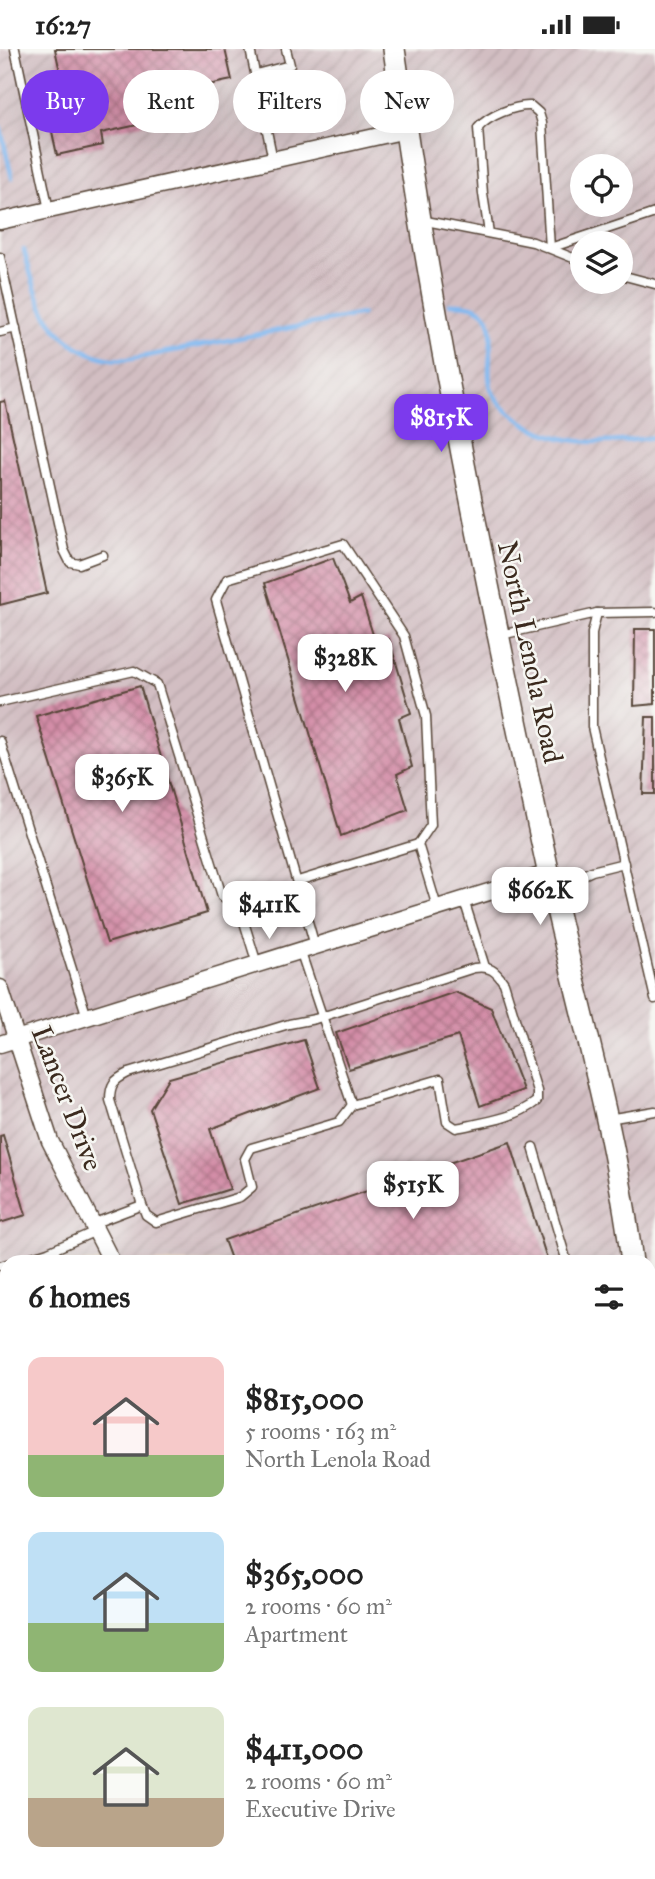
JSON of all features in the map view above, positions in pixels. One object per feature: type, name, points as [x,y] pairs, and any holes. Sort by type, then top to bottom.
[{"type":"main road","name":"North Lenola Road","points":[[394,49],[397,70]]},
{"type":"main road","name":"North Lenola Road","points":[[406,133],[446,370],[499,635],[552,881],[608,1119],[622,1187],[631,1255]]},
{"type":"street","points":[[0,221],[393,133]]},
{"type":"street","points":[[8,1042],[464,899],[552,881]]},
{"type":"street","name":"Lancer Drive","points":[[0,988],[8,1042],[50,1141],[108,1255]]},
{"type":"lane","points":[[15,49],[49,210]]},
{"type":"lane","points":[[250,49],[255,70]]},
{"type":"lane","points":[[271,70],[290,65],[286,49]]},
{"type":"lane","points":[[489,233],[478,128],[489,119],[518,107],[531,106],[539,113],[542,123],[550,248]]},
{"type":"lane","points":[[268,133],[273,160]]},
{"type":"lane","points":[[550,248],[655,213]]},
{"type":"lane","points":[[421,220],[533,242],[570,256]]},
{"type":"lane","points":[[0,257],[4,289],[16,328],[64,550],[70,562],[79,564],[103,555]]},
{"type":"lane","points":[[633,278],[655,284]]},
{"type":"lane","points":[[0,332],[16,328]]},
{"type":"lane","points":[[298,881],[418,844],[431,825],[426,716],[404,636],[343,544],[227,579],[216,600],[298,881],[322,1017],[352,1105]]},
{"type":"lane","points":[[499,635],[597,613],[655,612]]},
{"type":"lane","points":[[597,613],[592,633],[592,727],[655,999]]},
{"type":"lane","points":[[0,702],[134,671],[157,684],[222,896],[240,909],[257,964]]},
{"type":"lane","points":[[0,741],[87,1017]]},
{"type":"lane","points":[[418,844],[437,907]]},
{"type":"lane","points":[[552,881],[624,863]]},
{"type":"lane","points":[[464,899],[485,967]]},
{"type":"lane","points":[[474,968],[495,970],[504,983],[537,1091],[537,1101],[527,1109],[504,1118],[456,1128],[447,1122],[440,1079],[352,1105],[339,1122],[251,1149],[245,1159],[252,1187],[240,1197],[156,1222],[146,1215],[110,1100],[110,1087],[116,1079],[289,1024],[322,1017],[474,968]]},
{"type":"lane","points":[[608,1119],[655,1111]]},
{"type":"lane","points":[[533,1147],[565,1255]]},
{"type":"lane","points":[[38,1255],[142,1205]]},
{"type":"shaded area","points":[[0,49],[655,49],[655,1255],[0,1255]]},
{"type":"building","points":[[55,49],[225,49],[232,80],[219,83],[219,70],[123,70],[123,128],[109,131],[109,70],[60,70]]},
{"type":"building","points":[[52,133],[101,133],[103,145],[57,155]]},
{"type":"building","points":[[5,401],[47,593],[0,605],[0,402]]},
{"type":"building","points":[[333,558],[350,603],[361,597],[376,644],[389,639],[411,713],[399,718],[412,767],[397,774],[408,810],[341,836],[265,583]]},
{"type":"building","points":[[635,629],[655,629],[655,704],[634,706]]},
{"type":"building","points":[[140,686],[207,913],[107,943],[36,716]]},
{"type":"building","points":[[646,717],[655,717],[655,794],[643,794]]},
{"type":"building","points":[[455,992],[491,1008],[523,1090],[480,1106],[458,1036],[349,1069],[336,1033]]},
{"type":"building","points":[[304,1040],[320,1088],[210,1129],[230,1189],[182,1204],[150,1109],[169,1078]]},
{"type":"building","points":[[3,1135],[26,1215],[0,1223],[0,1136]]},
{"type":"building","points":[[510,1142],[546,1255],[229,1255],[224,1240]]},
{"type":"waterway","points":[[0,126],[12,178]]},
{"type":"waterway","points":[[24,250],[37,294],[50,321],[70,342],[90,353],[107,358],[131,359],[362,314]]},
{"type":"waterway","points":[[450,304],[470,305],[482,311],[489,320],[489,375],[492,392],[502,405],[527,424],[543,433],[580,441],[617,442],[655,437]]}]
